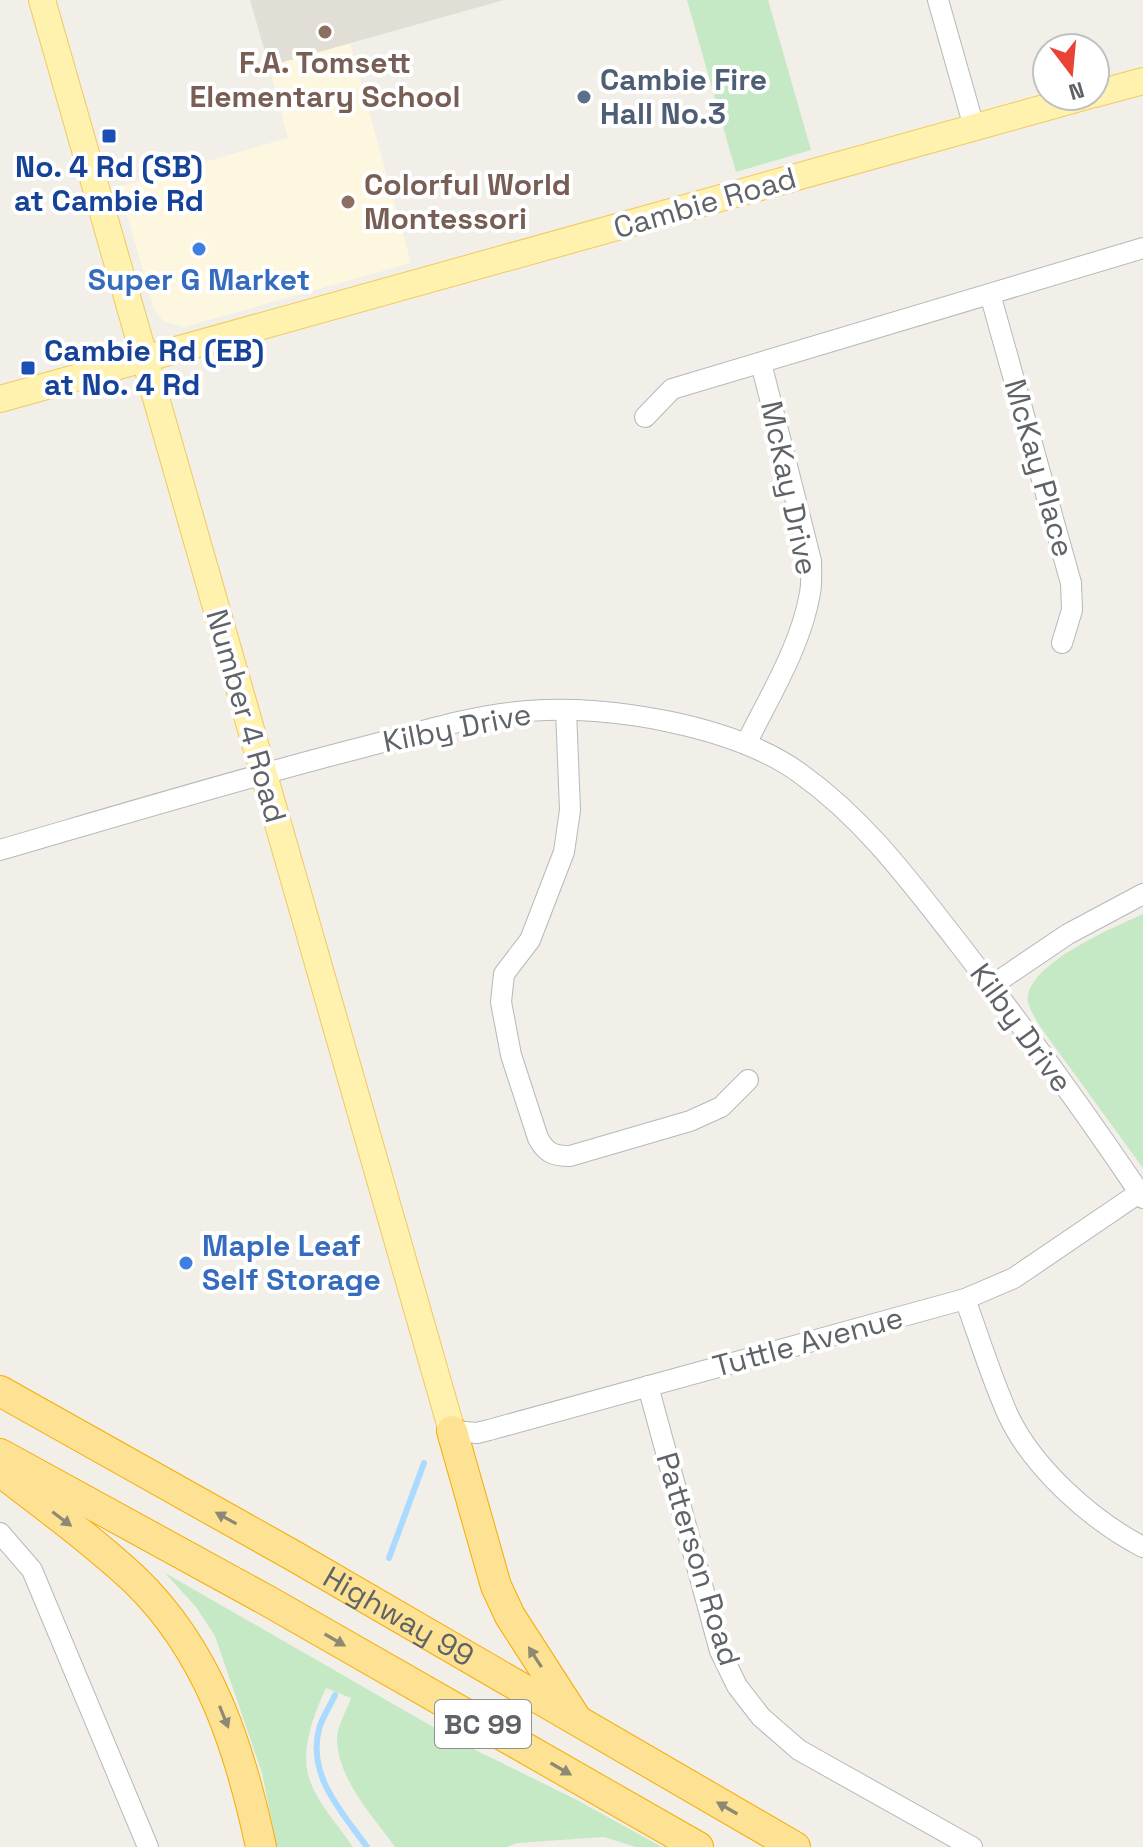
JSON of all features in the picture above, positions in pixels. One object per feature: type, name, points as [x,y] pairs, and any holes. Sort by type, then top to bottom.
[{"type":"highway","name":"Highway 99","points":[[0,1391],[294,1556],[795,1847]]},
{"type":"highway","points":[[452,1431],[496,1586],[510,1616],[578,1722]]},
{"type":"highway","name":"Highway 99","points":[[0,1454],[268,1601],[698,1847]]},
{"type":"highway","points":[[0,1471],[89,1539],[135,1581],[185,1641],[207,1678],[240,1758],[261,1847]]},
{"type":"main road","name":"Number 4 Road","points":[[42,0],[452,1431]]},
{"type":"main road","points":[[1111,90],[1143,81]]},
{"type":"main road","name":"Cambie Road","points":[[0,399],[1031,111]]},
{"type":"street","points":[[938,0],[974,127]]},
{"type":"street","name":"McKay Drive","points":[[645,417],[672,389],[1143,248]]},
{"type":"street","name":"McKay Place","points":[[990,294],[1071,583],[1072,610],[1062,643]]},
{"type":"street","name":"McKay Drive","points":[[746,744],[793,644],[811,591],[811,561],[761,363]]},
{"type":"street","points":[[566,710],[570,810],[564,852],[530,940],[504,974],[501,1002],[511,1055],[538,1138],[545,1151],[555,1156],[570,1156],[690,1121],[721,1107],[748,1080]]},
{"type":"street","name":"Kilby Drive","points":[[0,850],[263,773],[454,724],[529,711],[566,710],[653,719],[746,744],[798,771],[844,807],[888,855],[991,986],[1141,1195]]},
{"type":"street","points":[[991,986],[1068,934],[1143,894]]},
{"type":"street","name":"Tuttle Avenue","points":[[452,1431],[477,1433],[965,1299],[1014,1278],[1141,1195]]},
{"type":"street","points":[[965,1299],[1008,1415],[1026,1446],[1064,1489],[1126,1538],[1143,1547]]},
{"type":"street","name":"Patterson Road","points":[[648,1386],[720,1651],[737,1686],[761,1717],[799,1750],[972,1847]]},
{"type":"street","points":[[0,1533],[32,1570],[148,1847]]},
{"type":"shaded area","name":"F.A. Tomsett Elementary School","points":[[250,0],[504,0],[269,66]]},
{"type":"shaded area","points":[[350,43],[411,263],[184,327],[163,321],[154,309],[119,187],[288,138],[269,66]]},
{"type":"green space","points":[[687,0],[768,0],[811,150],[736,172]]},
{"type":"green space","points":[[1143,914],[1143,1168],[1039,1025],[1028,1002],[1030,988],[1055,961]]},
{"type":"green space","points":[[165,1573],[461,1743],[575,1799],[662,1847],[636,1847],[604,1837],[517,1843],[507,1847],[395,1847],[358,1797],[343,1769],[337,1734],[351,1698],[326,1688],[307,1744],[307,1767],[317,1796],[353,1847],[277,1847],[262,1773],[215,1636],[196,1607]]},
{"type":"waterway","points":[[389,1558],[424,1463]]},
{"type":"waterway","points":[[335,1695],[319,1729],[318,1762],[329,1792],[367,1847]]},
{"type":"place","name":"F.A. Tomsett Elementary School","points":[[325,32]]},
{"type":"place","name":"Cambie Fire Hall No.3","points":[[584,97]]},
{"type":"place","name":"No. 4 Rd (SB) at Cambie Rd","points":[[109,136]]},
{"type":"place","name":"Colorful World Montessori","points":[[348,202]]},
{"type":"place","name":"Super G Market","points":[[199,249]]},
{"type":"place","name":"Cambie Rd (EB) at No. 4 Rd","points":[[28,368]]},
{"type":"place","name":"Maple Leaf Self Storage","points":[[186,1263]]}]
